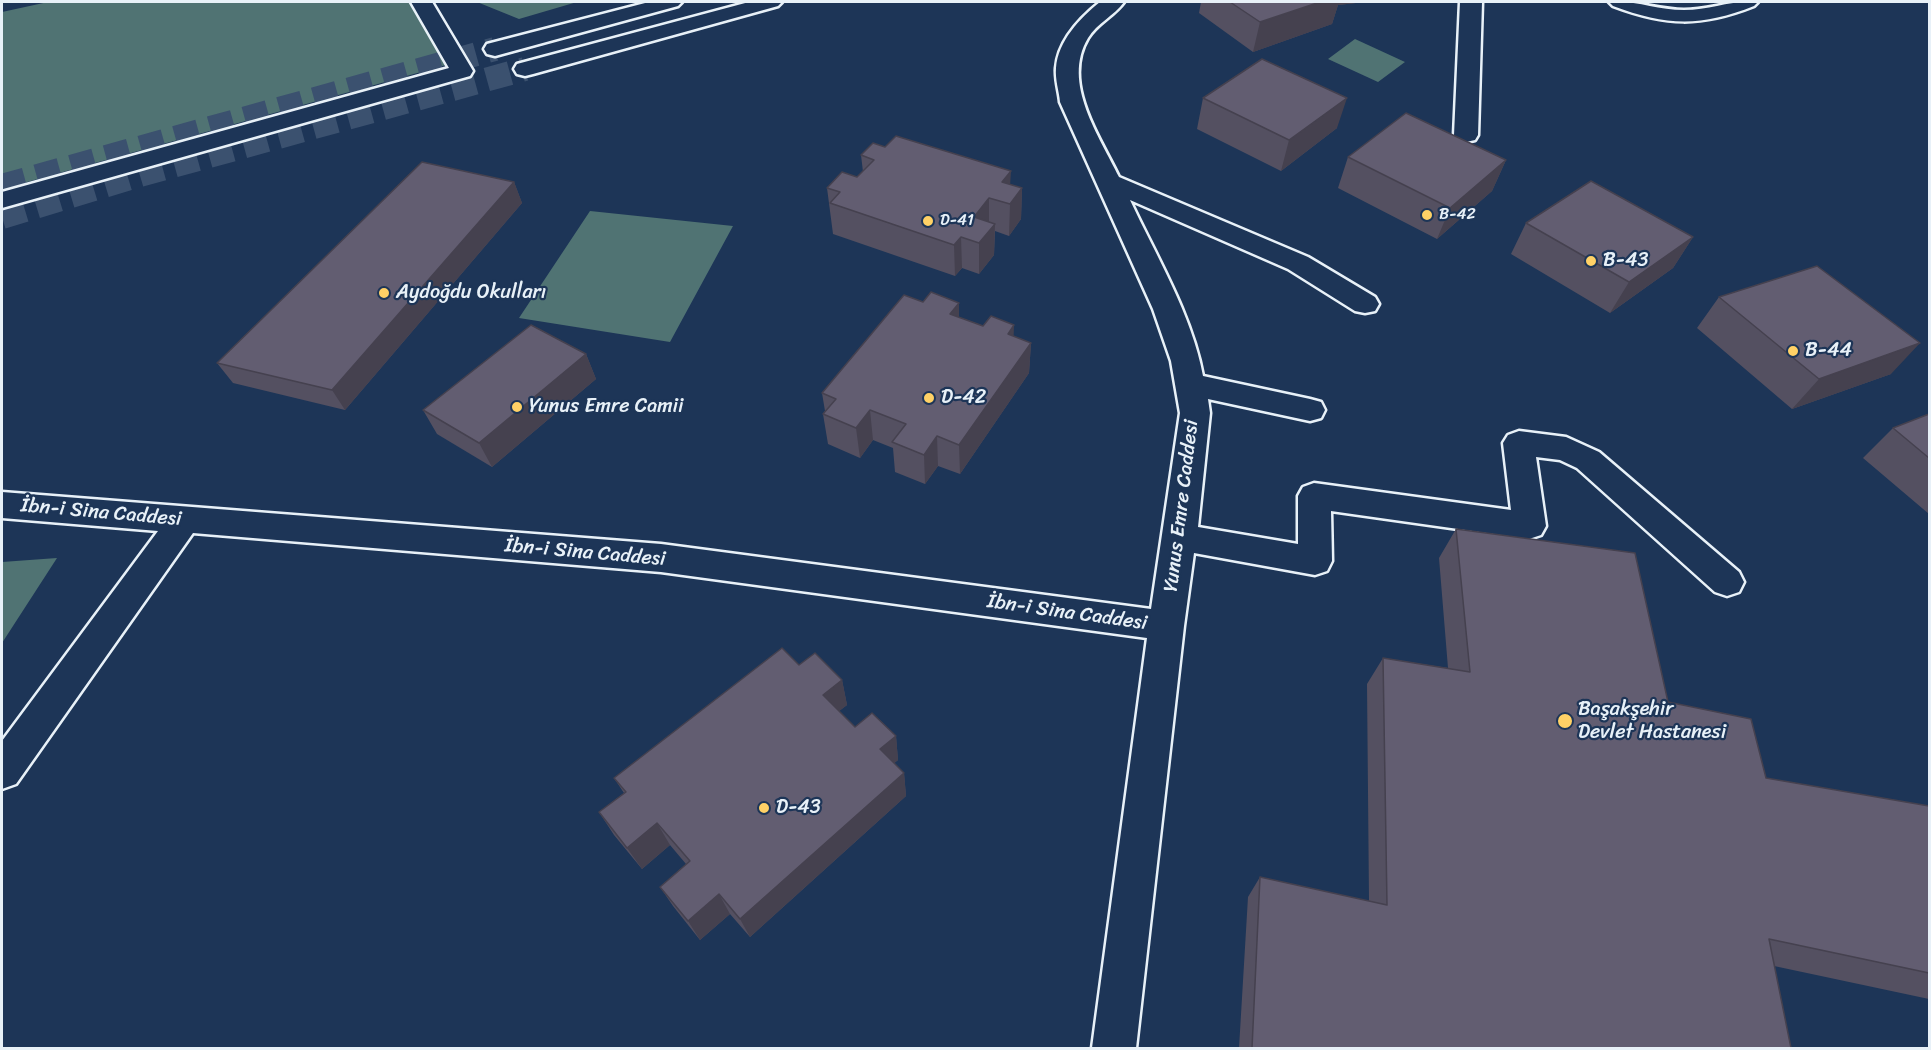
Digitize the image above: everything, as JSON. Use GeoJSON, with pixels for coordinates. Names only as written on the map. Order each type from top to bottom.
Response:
{"type":"FeatureCollection","features":[{"type":"Feature","properties":{"kind":"street"},"geometry":{"type":"LineString","coordinates":[[2,200],[462,71],[422,2]]}},
{"type":"Feature","properties":{"kind":"street"},"geometry":{"type":"LineString","coordinates":[[495,49],[671,2]]}},
{"type":"Feature","properties":{"kind":"street"},"geometry":{"type":"LineString","coordinates":[[525,69],[771,2]]}},
{"type":"Feature","properties":{"kind":"street","name":"Yunus Emre Caddesi"},"geometry":{"type":"LineString","coordinates":[[1113,2],[1096,14],[1077,39],[1067,68],[1072,102],[1167,309],[1186,361],[1195,413],[1180,537],[1166,626],[1114,1048]]}},
{"type":"Feature","properties":{"kind":"street"},"geometry":{"type":"LineString","coordinates":[[1466,135],[1471,2]]}},
{"type":"Feature","properties":{"kind":"street"},"geometry":{"type":"LineString","coordinates":[[1620,2],[1645,12],[1667,17],[1695,18],[1722,12],[1747,2]]}},
{"type":"Feature","properties":{"kind":"street"},"geometry":{"type":"LineString","coordinates":[[1109,182],[1298,262],[1365,304]]}},
{"type":"Feature","properties":{"kind":"street"},"geometry":{"type":"LineString","coordinates":[[1190,384],[1310,410]]}},
{"type":"Feature","properties":{"kind":"street"},"geometry":{"type":"LineString","coordinates":[[1180,537],[1315,561],[1314,496],[1529,526],[1519,443],[1566,449],[1588,460],[1727,582]]}},
{"type":"Feature","properties":{"kind":"street","name":"İbn-i Sina Caddesi"},"geometry":{"type":"LineString","coordinates":[[2,505],[661,558],[1166,626]]}},
{"type":"Feature","properties":{"kind":"street"},"geometry":{"type":"LineString","coordinates":[[2,771],[184,521]]}},
{"type":"Feature","properties":{"kind":"green space"},"geometry":{"type":"Polygon","coordinates":[[[48,2],[410,2],[446,65],[2,189],[2,12],[48,2]]]}},
{"type":"Feature","properties":{"kind":"green space"},"geometry":{"type":"Polygon","coordinates":[[[477,2],[577,2],[519,19],[477,2]]]}},
{"type":"Feature","properties":{"kind":"green space"},"geometry":{"type":"Polygon","coordinates":[[[1355,39],[1405,62],[1378,82],[1328,59],[1355,39]]]}},
{"type":"Feature","properties":{"kind":"green space"},"geometry":{"type":"Polygon","coordinates":[[[590,211],[733,226],[670,342],[519,318],[590,211]]]}},
{"type":"Feature","properties":{"kind":"green space"},"geometry":{"type":"Polygon","coordinates":[[[57,558],[2,643],[2,562],[57,558]]]}},
{"type":"Feature","properties":{"kind":"building"},"geometry":{"type":"Polygon","coordinates":[[[1230,2],[1320,2],[1260,22],[1230,2]]]}},
{"type":"Feature","properties":{"kind":"building"},"geometry":{"type":"Polygon","coordinates":[[[1262,59],[1347,98],[1289,140],[1203,98],[1262,59]]]}},
{"type":"Feature","properties":{"kind":"building"},"geometry":{"type":"Polygon","coordinates":[[[1406,113],[1506,160],[1450,208],[1348,157],[1406,113]]]}},
{"type":"Feature","properties":{"kind":"building"},"geometry":{"type":"Polygon","coordinates":[[[896,136],[1011,171],[1002,182],[1022,188],[1010,204],[989,198],[974,217],[995,224],[979,243],[961,237],[954,245],[830,203],[840,192],[827,188],[842,172],[857,177],[874,160],[861,155],[873,143],[885,147],[896,136]]]}},
{"type":"Feature","properties":{"kind":"building","name":"Aydoğdu Okulları"},"geometry":{"type":"Polygon","coordinates":[[[422,162],[514,182],[332,390],[217,363],[422,162]]]}},
{"type":"Feature","properties":{"kind":"building"},"geometry":{"type":"Polygon","coordinates":[[[1591,181],[1693,237],[1629,282],[1526,223],[1591,181]]]}},
{"type":"Feature","properties":{"kind":"building"},"geometry":{"type":"Polygon","coordinates":[[[1817,266],[1920,343],[1819,379],[1719,297],[1817,266]]]}},
{"type":"Feature","properties":{"kind":"building","name":"D-42"},"geometry":{"type":"Polygon","coordinates":[[[931,292],[959,303],[950,314],[983,326],[991,316],[1014,325],[1008,334],[1031,343],[959,445],[937,436],[924,455],[892,442],[906,424],[870,410],[856,428],[823,414],[836,399],[822,393],[904,295],[923,302],[931,292]]]}},
{"type":"Feature","properties":{"kind":"building"},"geometry":{"type":"Polygon","coordinates":[[[531,325],[586,354],[479,443],[423,410],[531,325]]]}},
{"type":"Feature","properties":{"kind":"building"},"geometry":{"type":"Polygon","coordinates":[[[1929,414],[1929,458],[1893,428],[1929,414]]]}},
{"type":"Feature","properties":{"kind":"building","name":"Başakşehir Devlet Hastanesi"},"geometry":{"type":"Polygon","coordinates":[[[1456,529],[1635,553],[1668,702],[1751,719],[1766,778],[1929,806],[1929,973],[1769,939],[1791,1048],[1252,1048],[1260,877],[1387,905],[1383,658],[1470,672],[1456,529]]]}},
{"type":"Feature","properties":{"kind":"building","name":"D-43"},"geometry":{"type":"Polygon","coordinates":[[[782,648],[799,665],[815,653],[842,680],[823,695],[855,727],[872,713],[896,736],[880,749],[904,773],[740,919],[719,894],[688,921],[660,887],[690,861],[657,823],[627,848],[599,812],[626,792],[614,778],[782,648]]]}},
{"type":"Feature","properties":{"kind":"tunnel"},"geometry":{"type":"LineString","coordinates":[[2,186],[495,49]]}},
{"type":"Feature","properties":{"kind":"tunnel"},"geometry":{"type":"LineString","coordinates":[[2,217],[140,175],[525,69]]}},
{"type":"Feature","properties":{"kind":"place","name":"B-42"},"geometry":{"type":"Point","coordinates":[1427,215]}},
{"type":"Feature","properties":{"kind":"place","name":"D-41"},"geometry":{"type":"Point","coordinates":[928,221]}},
{"type":"Feature","properties":{"kind":"place","name":"B-43"},"geometry":{"type":"Point","coordinates":[1591,261]}},
{"type":"Feature","properties":{"kind":"place","name":"Aydoğdu Okulları"},"geometry":{"type":"Point","coordinates":[384,293]}},
{"type":"Feature","properties":{"kind":"place","name":"B-44"},"geometry":{"type":"Point","coordinates":[1793,351]}},
{"type":"Feature","properties":{"kind":"place","name":"D-42"},"geometry":{"type":"Point","coordinates":[929,398]}},
{"type":"Feature","properties":{"kind":"place","name":"Yunus Emre Camii"},"geometry":{"type":"Point","coordinates":[517,407]}},
{"type":"Feature","properties":{"kind":"place","name":"Başakşehir Devlet Hastanesi"},"geometry":{"type":"Point","coordinates":[1565,721]}},
{"type":"Feature","properties":{"kind":"place","name":"D-43"},"geometry":{"type":"Point","coordinates":[764,808]}}]}
